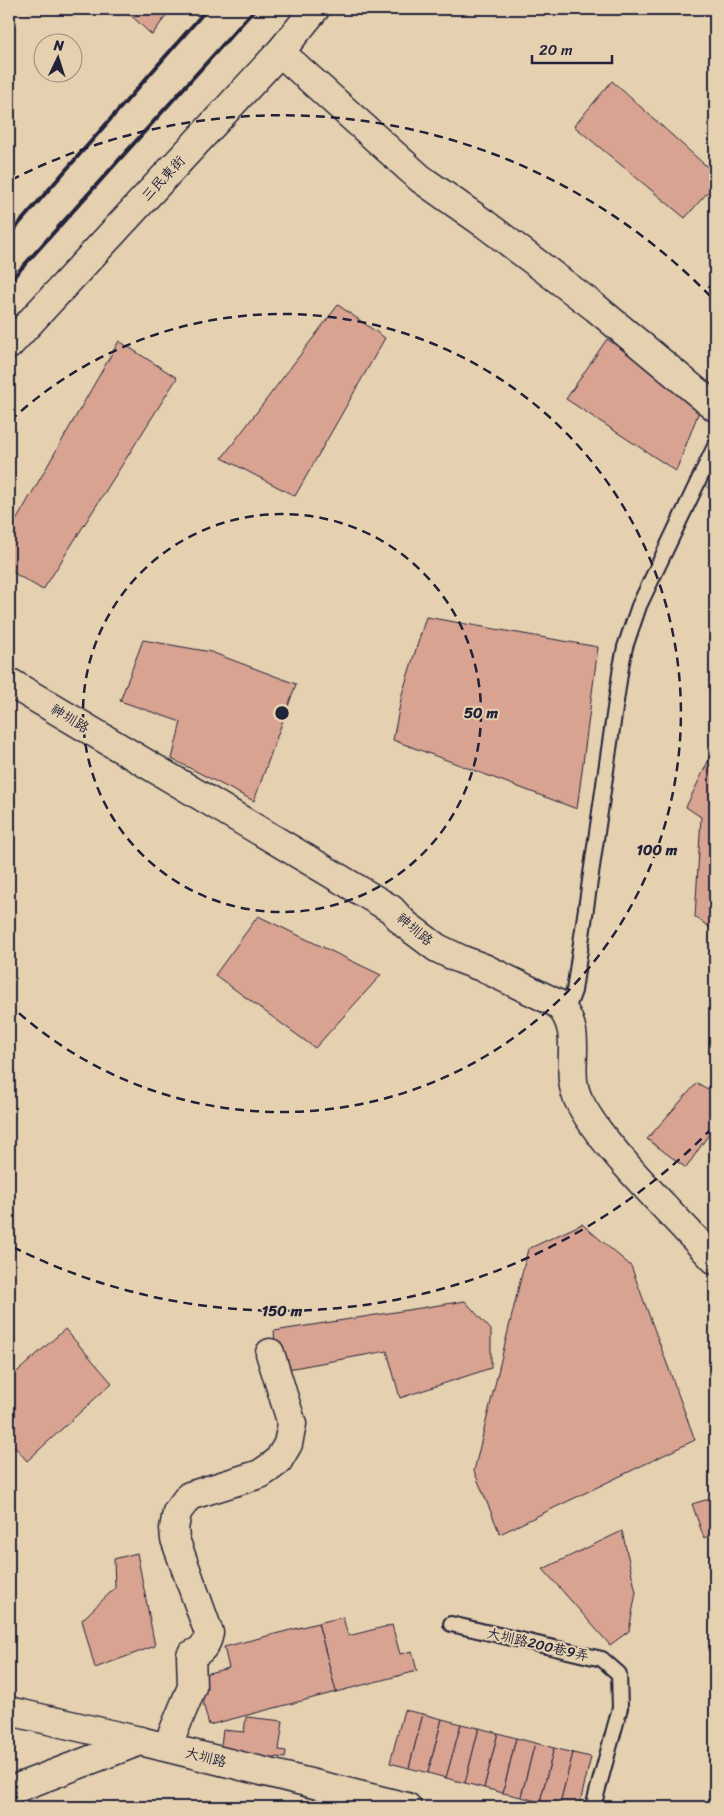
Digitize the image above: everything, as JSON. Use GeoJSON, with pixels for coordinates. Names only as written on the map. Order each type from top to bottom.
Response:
{"type":"FeatureCollection","features":[{"type":"Feature","properties":{"kind":"street","name":"三民東街"},"geometry":{"type":"LineString","coordinates":[[9,345],[280,52],[315,9]]}},
{"type":"Feature","properties":{"kind":"street"},"geometry":{"type":"LineString","coordinates":[[280,52],[421,179],[485,224],[588,302],[715,407]]}},
{"type":"Feature","properties":{"kind":"street","name":"神圳路"},"geometry":{"type":"LineString","coordinates":[[9,682],[391,909],[405,924],[437,948],[484,968],[558,1004],[566,1012]]}},
{"type":"Feature","properties":{"kind":"street"},"geometry":{"type":"LineString","coordinates":[[566,1012],[573,1031],[573,1084],[575,1093],[589,1119],[600,1135],[641,1182],[715,1260]]}},
{"type":"Feature","properties":{"kind":"street"},"geometry":{"type":"LineString","coordinates":[[167,1747],[192,1687],[191,1655],[199,1652],[205,1646],[209,1633],[175,1539],[177,1512],[189,1496],[260,1474],[284,1454],[292,1434],[292,1424],[270,1353]]}},
{"type":"Feature","properties":{"kind":"street","name":"大圳路"},"geometry":{"type":"LineString","coordinates":[[9,1711],[167,1747],[407,1807]]}},
{"type":"Feature","properties":{"kind":"street"},"geometry":{"type":"LineString","coordinates":[[9,1791],[140,1741]]}},
{"type":"Feature","properties":{"kind":"lane"},"geometry":{"type":"LineString","coordinates":[[566,1012],[574,991],[625,647],[646,591],[715,446]]}},
{"type":"Feature","properties":{"kind":"lane","name":"大圳路200巷9弄"},"geometry":{"type":"LineString","coordinates":[[451,1624],[602,1659],[619,1674],[620,1708],[593,1807]]}},
{"type":"Feature","properties":{"kind":"building"},"geometry":{"type":"Polygon","coordinates":[[[124,9],[171,9],[152,35],[124,9]]]}},
{"type":"Feature","properties":{"kind":"building"},"geometry":{"type":"Polygon","coordinates":[[[612,81],[715,174],[715,184],[685,218],[574,126],[612,81]]]}},
{"type":"Feature","properties":{"kind":"building"},"geometry":{"type":"Polygon","coordinates":[[[338,305],[385,338],[295,496],[222,458],[338,305]]]}},
{"type":"Feature","properties":{"kind":"building"},"geometry":{"type":"Polygon","coordinates":[[[607,339],[701,406],[676,471],[566,399],[607,339]]]}},
{"type":"Feature","properties":{"kind":"building"},"geometry":{"type":"Polygon","coordinates":[[[119,341],[177,378],[43,590],[9,570],[9,533],[119,341]]]}},
{"type":"Feature","properties":{"kind":"building"},"geometry":{"type":"Polygon","coordinates":[[[426,617],[598,647],[577,809],[393,740],[402,694],[426,617]]]}},
{"type":"Feature","properties":{"kind":"building"},"geometry":{"type":"Polygon","coordinates":[[[143,640],[211,652],[296,684],[254,801],[172,759],[181,722],[120,701],[143,640]]]}},
{"type":"Feature","properties":{"kind":"building"},"geometry":{"type":"Polygon","coordinates":[[[715,747],[715,931],[695,917],[701,817],[686,807],[715,747]]]}},
{"type":"Feature","properties":{"kind":"building"},"geometry":{"type":"Polygon","coordinates":[[[258,916],[381,975],[315,1048],[215,975],[258,916]]]}},
{"type":"Feature","properties":{"kind":"building"},"geometry":{"type":"Polygon","coordinates":[[[697,1083],[715,1093],[715,1125],[686,1168],[647,1139],[697,1083]]]}},
{"type":"Feature","properties":{"kind":"building"},"geometry":{"type":"Polygon","coordinates":[[[582,1224],[631,1266],[695,1440],[500,1534],[474,1471],[528,1249],[582,1224]]]}},
{"type":"Feature","properties":{"kind":"building"},"geometry":{"type":"Polygon","coordinates":[[[465,1301],[491,1330],[491,1368],[400,1398],[387,1351],[277,1371],[274,1331],[465,1301]]]}},
{"type":"Feature","properties":{"kind":"building"},"geometry":{"type":"Polygon","coordinates":[[[65,1329],[112,1383],[27,1461],[9,1440],[9,1379],[65,1329]]]}},
{"type":"Feature","properties":{"kind":"building"},"geometry":{"type":"Polygon","coordinates":[[[709,1499],[715,1510],[715,1532],[704,1538],[692,1504],[709,1499]]]}},
{"type":"Feature","properties":{"kind":"building"},"geometry":{"type":"Polygon","coordinates":[[[622,1531],[636,1592],[629,1631],[610,1645],[543,1569],[622,1531]]]}},
{"type":"Feature","properties":{"kind":"building"},"geometry":{"type":"Polygon","coordinates":[[[137,1553],[155,1646],[95,1668],[82,1620],[115,1588],[114,1559],[137,1553]]]}},
{"type":"Feature","properties":{"kind":"building"},"geometry":{"type":"Polygon","coordinates":[[[343,1617],[348,1636],[392,1625],[400,1654],[412,1651],[417,1671],[336,1692],[318,1623],[343,1617]]]}},
{"type":"Feature","properties":{"kind":"building"},"geometry":{"type":"Polygon","coordinates":[[[318,1623],[336,1692],[209,1725],[196,1676],[229,1668],[224,1647],[318,1623]]]}},
{"type":"Feature","properties":{"kind":"building"},"geometry":{"type":"Polygon","coordinates":[[[404,1710],[423,1714],[409,1768],[390,1763],[404,1710]]]}},
{"type":"Feature","properties":{"kind":"building"},"geometry":{"type":"Polygon","coordinates":[[[423,1714],[442,1719],[428,1773],[409,1768],[423,1714]]]}},
{"type":"Feature","properties":{"kind":"building"},"geometry":{"type":"Polygon","coordinates":[[[246,1717],[283,1721],[279,1750],[286,1751],[285,1758],[275,1757],[275,1760],[220,1753],[223,1730],[244,1732],[246,1717]]]}},
{"type":"Feature","properties":{"kind":"building"},"geometry":{"type":"Polygon","coordinates":[[[442,1719],[461,1724],[446,1778],[428,1773],[442,1719]]]}},
{"type":"Feature","properties":{"kind":"building"},"geometry":{"type":"Polygon","coordinates":[[[461,1724],[479,1728],[465,1783],[446,1778],[461,1724]]]}},
{"type":"Feature","properties":{"kind":"building"},"geometry":{"type":"Polygon","coordinates":[[[479,1728],[498,1733],[484,1788],[465,1783],[479,1728]]]}},
{"type":"Feature","properties":{"kind":"building"},"geometry":{"type":"Polygon","coordinates":[[[498,1733],[516,1738],[503,1793],[484,1788],[498,1733]]]}},
{"type":"Feature","properties":{"kind":"building"},"geometry":{"type":"Polygon","coordinates":[[[516,1738],[535,1743],[521,1797],[503,1793],[516,1738]]]}},
{"type":"Feature","properties":{"kind":"building"},"geometry":{"type":"Polygon","coordinates":[[[535,1743],[554,1748],[540,1802],[521,1797],[535,1743]]]}},
{"type":"Feature","properties":{"kind":"building"},"geometry":{"type":"Polygon","coordinates":[[[554,1748],[573,1753],[559,1807],[540,1802],[554,1748]]]}},
{"type":"Feature","properties":{"kind":"building"},"geometry":{"type":"Polygon","coordinates":[[[573,1753],[591,1757],[579,1807],[559,1807],[573,1753]]]}},
{"type":"Feature","properties":{"kind":"railway"},"geometry":{"type":"LineString","coordinates":[[9,235],[207,9]]}},
{"type":"Feature","properties":{"kind":"railway"},"geometry":{"type":"LineString","coordinates":[[9,282],[255,9]]}}]}
